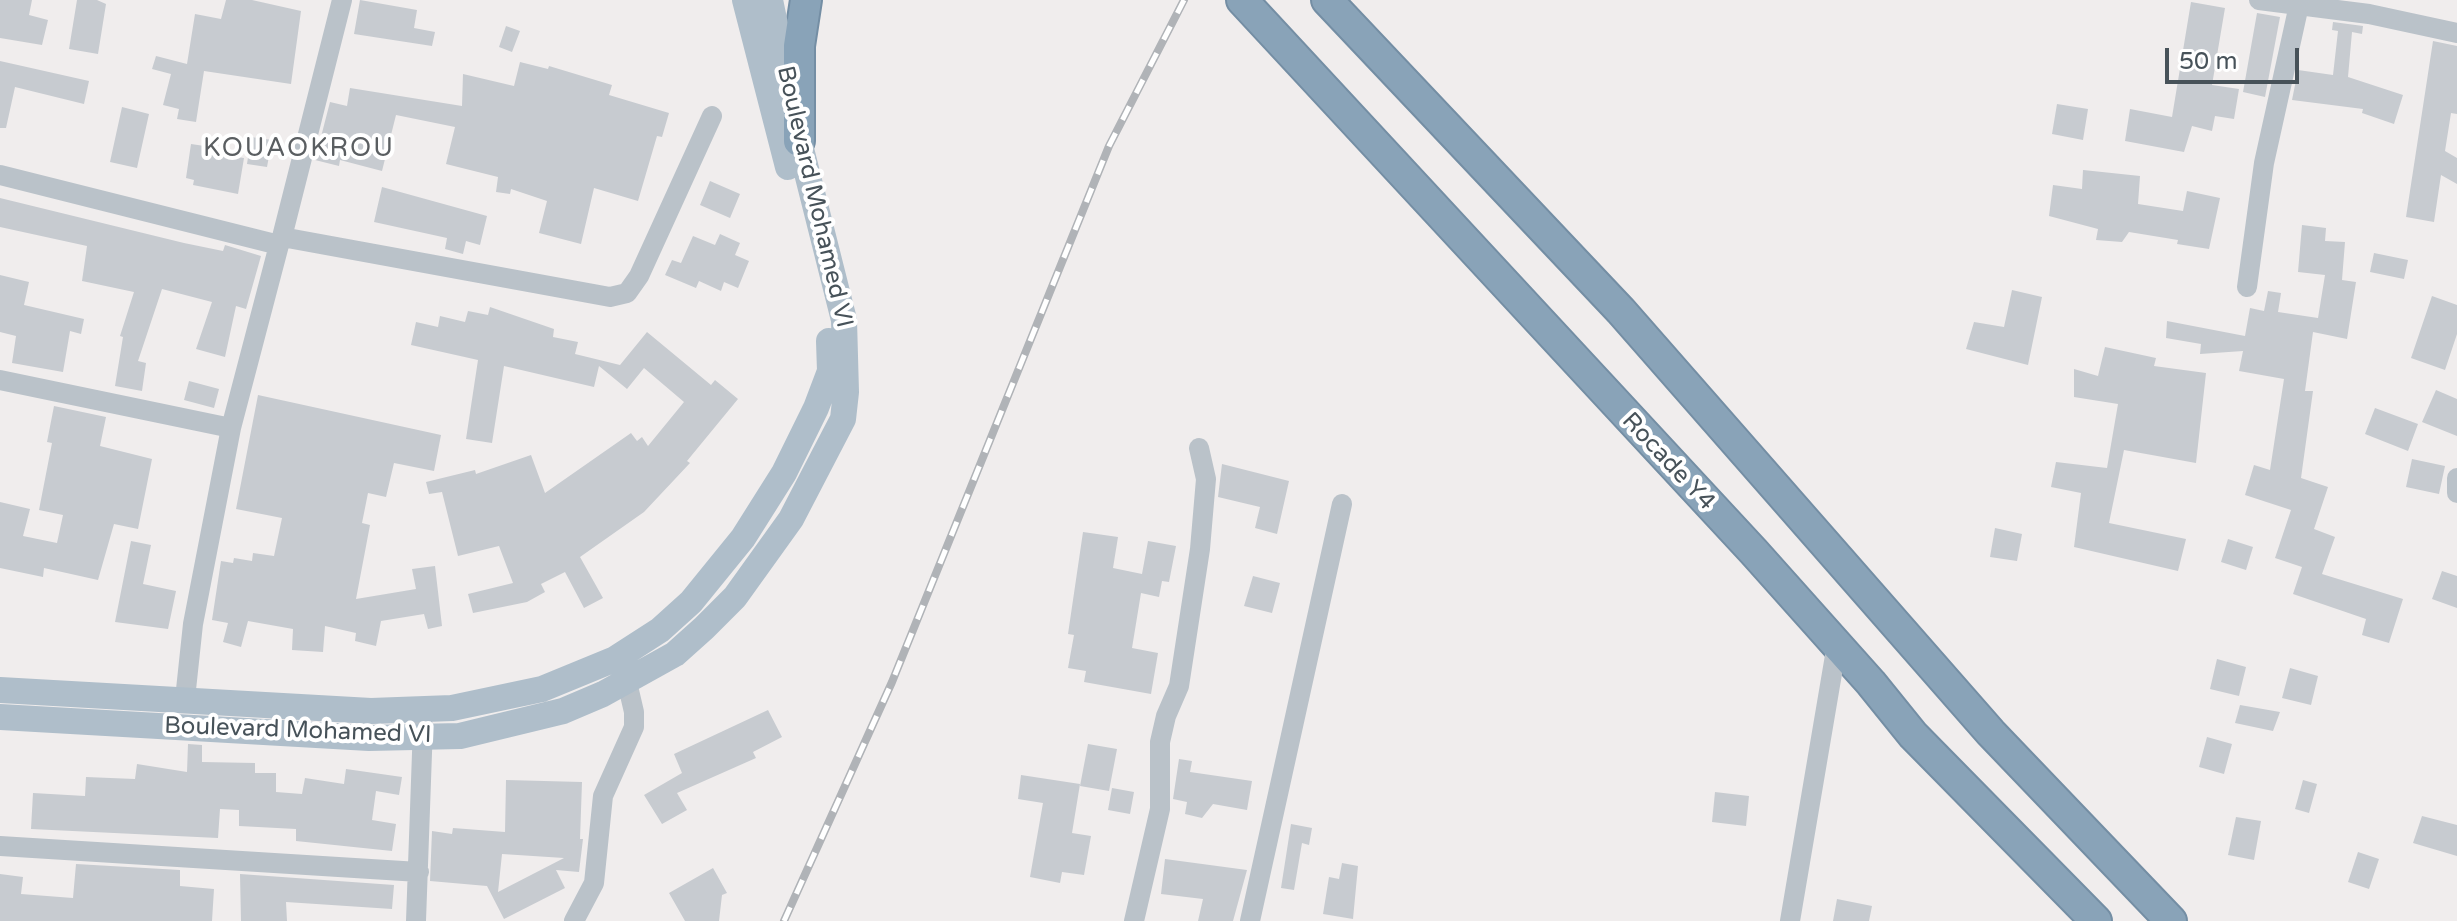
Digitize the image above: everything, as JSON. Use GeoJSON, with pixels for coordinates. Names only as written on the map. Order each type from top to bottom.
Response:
{"type":"FeatureCollection","features":[{"type":"Feature","properties":{"kind":"highway"},"geometry":{"type":"LineString","coordinates":[[799,141],[799,46],[806,0]]}},
{"type":"Feature","properties":{"kind":"highway"},"geometry":{"type":"LineString","coordinates":[[1327,0],[1621,311],[1991,733],[2171,921]]}},
{"type":"Feature","properties":{"kind":"highway","name":"Rocade Y4"},"geometry":{"type":"LineString","coordinates":[[1247,5],[1837,644],[1913,735],[2096,921]]}},
{"type":"Feature","properties":{"kind":"main road","name":"Boulevard Mohamed VI"},"geometry":{"type":"LineString","coordinates":[[0,690],[371,711],[452,708],[542,689],[615,659],[660,630],[691,602],[743,538],[784,473],[816,408],[830,371],[822,291],[745,0]]}},
{"type":"Feature","properties":{"kind":"main road","name":"Boulevard Mohamed VI"},"geometry":{"type":"LineString","coordinates":[[0,717],[424,738],[460,736],[563,711],[627,682],[675,654],[735,597],[791,519],[843,419],[847,356],[844,320],[799,141],[770,0]]}},
{"type":"Feature","properties":{"kind":"street"},"geometry":{"type":"LineString","coordinates":[[185,699],[193,624],[231,428],[342,0]]}},
{"type":"Feature","properties":{"kind":"street"},"geometry":{"type":"LineString","coordinates":[[2259,0],[2369,14],[2457,33]]}},
{"type":"Feature","properties":{"kind":"street"},"geometry":{"type":"LineString","coordinates":[[2247,287],[2264,163],[2299,5]]}},
{"type":"Feature","properties":{"kind":"street"},"geometry":{"type":"LineString","coordinates":[[0,175],[280,241],[594,296],[627,293],[639,276],[712,116]]}},
{"type":"Feature","properties":{"kind":"street"},"geometry":{"type":"LineString","coordinates":[[0,380],[231,428]]}},
{"type":"Feature","properties":{"kind":"street"},"geometry":{"type":"LineString","coordinates":[[1134,921],[1160,809],[1160,742],[1166,716],[1179,686],[1200,549],[1206,479],[1199,448]]}},
{"type":"Feature","properties":{"kind":"street"},"geometry":{"type":"LineString","coordinates":[[2457,478],[2457,493]]}},
{"type":"Feature","properties":{"kind":"street"},"geometry":{"type":"LineString","coordinates":[[1250,921],[1342,504]]}},
{"type":"Feature","properties":{"kind":"street"},"geometry":{"type":"LineString","coordinates":[[1790,921],[1837,644]]}},
{"type":"Feature","properties":{"kind":"street"},"geometry":{"type":"LineString","coordinates":[[574,921],[594,883],[603,796],[634,727],[627,682]]}},
{"type":"Feature","properties":{"kind":"street"},"geometry":{"type":"LineString","coordinates":[[416,921],[424,738],[421,709]]}},
{"type":"Feature","properties":{"kind":"street"},"geometry":{"type":"LineString","coordinates":[[0,846],[419,872]]}},
{"type":"Feature","properties":{"kind":"building"},"geometry":{"type":"Polygon","coordinates":[[[0,0],[32,0],[29,15],[48,20],[42,45],[0,38],[0,0]]]}},
{"type":"Feature","properties":{"kind":"building"},"geometry":{"type":"Polygon","coordinates":[[[77,0],[97,0],[106,4],[98,54],[69,49],[77,0]]]}},
{"type":"Feature","properties":{"kind":"building"},"geometry":{"type":"Polygon","coordinates":[[[226,0],[252,0],[301,11],[291,84],[204,71],[196,122],[177,119],[179,109],[163,105],[171,74],[152,69],[156,56],[187,64],[195,14],[221,19],[226,0]]]}},
{"type":"Feature","properties":{"kind":"building"},"geometry":{"type":"Polygon","coordinates":[[[360,0],[417,10],[414,28],[435,32],[432,46],[354,34],[360,0]]]}},
{"type":"Feature","properties":{"kind":"building"},"geometry":{"type":"Polygon","coordinates":[[[2191,2],[2225,8],[2212,85],[2239,89],[2234,119],[2215,116],[2212,131],[2192,126],[2184,152],[2125,141],[2130,109],[2172,117],[2191,2]]]}},
{"type":"Feature","properties":{"kind":"building"},"geometry":{"type":"Polygon","coordinates":[[[2257,13],[2280,17],[2265,97],[2243,92],[2257,13]]]}},
{"type":"Feature","properties":{"kind":"building"},"geometry":{"type":"Polygon","coordinates":[[[2333,22],[2363,26],[2362,34],[2352,32],[2348,77],[2403,95],[2394,124],[2362,113],[2363,109],[2292,100],[2298,70],[2333,75],[2338,31],[2332,30],[2333,22]]]}},
{"type":"Feature","properties":{"kind":"building"},"geometry":{"type":"Polygon","coordinates":[[[506,26],[520,31],[512,52],[499,47],[506,26]]]}},
{"type":"Feature","properties":{"kind":"building"},"geometry":{"type":"Polygon","coordinates":[[[2433,41],[2457,46],[2457,114],[2451,113],[2445,151],[2457,158],[2457,184],[2441,175],[2434,222],[2406,217],[2433,41]]]}},
{"type":"Feature","properties":{"kind":"building"},"geometry":{"type":"Polygon","coordinates":[[[0,61],[89,81],[84,104],[15,87],[6,128],[0,128],[0,61]]]}},
{"type":"Feature","properties":{"kind":"building"},"geometry":{"type":"Polygon","coordinates":[[[520,62],[548,69],[549,66],[612,85],[609,95],[669,113],[662,137],[657,136],[638,201],[594,188],[581,244],[539,233],[547,201],[511,189],[510,194],[496,192],[498,177],[446,164],[455,127],[396,115],[382,171],[340,160],[339,166],[315,160],[330,102],[347,106],[350,88],[462,106],[463,74],[514,86],[520,62]]]}},
{"type":"Feature","properties":{"kind":"building"},"geometry":{"type":"Polygon","coordinates":[[[2057,104],[2088,109],[2083,140],[2052,134],[2057,104]]]}},
{"type":"Feature","properties":{"kind":"building"},"geometry":{"type":"Polygon","coordinates":[[[122,107],[149,114],[137,168],[110,162],[122,107]]]}},
{"type":"Feature","properties":{"kind":"building"},"geometry":{"type":"Polygon","coordinates":[[[251,137],[272,140],[267,167],[247,164],[251,137]]]}},
{"type":"Feature","properties":{"kind":"building"},"geometry":{"type":"Polygon","coordinates":[[[191,144],[218,148],[217,154],[244,158],[238,194],[193,185],[194,180],[186,178],[191,144]]]}},
{"type":"Feature","properties":{"kind":"building"},"geometry":{"type":"Polygon","coordinates":[[[2083,170],[2140,176],[2138,204],[2183,211],[2187,191],[2220,198],[2209,249],[2129,232],[2122,242],[2096,240],[2098,229],[2049,216],[2053,185],[2082,189],[2083,170]]]}},
{"type":"Feature","properties":{"kind":"building"},"geometry":{"type":"Polygon","coordinates":[[[710,181],[740,194],[730,218],[700,205],[710,181]]]}},
{"type":"Feature","properties":{"kind":"building"},"geometry":{"type":"Polygon","coordinates":[[[382,187],[487,216],[480,245],[466,241],[463,254],[445,249],[447,238],[374,222],[382,187]]]}},
{"type":"Feature","properties":{"kind":"building"},"geometry":{"type":"Polygon","coordinates":[[[0,198],[184,243],[223,251],[225,245],[261,256],[246,309],[236,306],[225,357],[196,349],[212,302],[162,289],[138,361],[146,363],[142,391],[115,386],[123,337],[120,336],[134,292],[82,281],[87,246],[0,227],[0,198]]]}},
{"type":"Feature","properties":{"kind":"building"},"geometry":{"type":"Polygon","coordinates":[[[2302,225],[2326,228],[2325,241],[2345,242],[2342,280],[2356,282],[2347,339],[2313,332],[2305,391],[2313,391],[2301,478],[2328,487],[2314,529],[2335,537],[2322,574],[2403,599],[2389,643],[2362,635],[2366,619],[2293,594],[2302,567],[2275,558],[2291,510],[2245,495],[2254,465],[2270,470],[2284,379],[2239,371],[2243,351],[2200,354],[2201,344],[2166,338],[2167,321],[2245,336],[2250,308],[2264,311],[2268,291],[2281,293],[2278,312],[2318,318],[2325,275],[2298,272],[2302,225]]]}},
{"type":"Feature","properties":{"kind":"building"},"geometry":{"type":"Polygon","coordinates":[[[720,234],[740,243],[735,255],[749,261],[738,288],[724,282],[721,291],[699,281],[696,288],[665,275],[672,260],[681,263],[693,236],[715,245],[720,234]]]}},
{"type":"Feature","properties":{"kind":"building"},"geometry":{"type":"Polygon","coordinates":[[[2374,253],[2408,260],[2404,279],[2370,272],[2374,253]]]}},
{"type":"Feature","properties":{"kind":"building"},"geometry":{"type":"Polygon","coordinates":[[[0,275],[29,282],[24,305],[84,319],[81,334],[70,331],[63,372],[12,363],[16,336],[0,332],[0,275]]]}},
{"type":"Feature","properties":{"kind":"building"},"geometry":{"type":"Polygon","coordinates":[[[2012,290],[2042,297],[2028,365],[1966,349],[1974,322],[2004,327],[2012,290]]]}},
{"type":"Feature","properties":{"kind":"building"},"geometry":{"type":"Polygon","coordinates":[[[2432,296],[2457,305],[2457,334],[2445,370],[2411,358],[2432,296]]]}},
{"type":"Feature","properties":{"kind":"building"},"geometry":{"type":"Polygon","coordinates":[[[490,307],[554,329],[553,337],[578,342],[575,354],[620,365],[647,332],[711,385],[715,380],[738,399],[687,461],[690,463],[644,512],[580,557],[603,598],[584,608],[565,572],[541,584],[545,592],[527,602],[473,613],[468,594],[513,583],[499,546],[458,556],[442,492],[429,494],[426,482],[475,470],[476,474],[531,455],[545,493],[631,433],[637,441],[642,437],[648,446],[684,402],[644,368],[627,389],[599,366],[594,387],[504,366],[492,443],[466,439],[478,360],[411,345],[416,322],[438,327],[440,316],[465,322],[468,311],[488,315],[490,307]]]}},
{"type":"Feature","properties":{"kind":"building"},"geometry":{"type":"Polygon","coordinates":[[[2105,347],[2156,358],[2154,366],[2206,373],[2196,463],[2124,450],[2109,523],[2186,539],[2178,571],[2074,547],[2081,493],[2051,487],[2056,462],[2107,468],[2118,404],[2074,397],[2074,369],[2098,376],[2105,347]]]}},
{"type":"Feature","properties":{"kind":"building"},"geometry":{"type":"Polygon","coordinates":[[[189,381],[219,389],[214,408],[184,400],[189,381]]]}},
{"type":"Feature","properties":{"kind":"building"},"geometry":{"type":"Polygon","coordinates":[[[2436,390],[2457,399],[2457,436],[2422,422],[2436,390]]]}},
{"type":"Feature","properties":{"kind":"building"},"geometry":{"type":"Polygon","coordinates":[[[258,395],[441,435],[434,471],[394,463],[386,497],[368,493],[362,523],[370,525],[356,599],[416,589],[412,569],[435,566],[442,626],[428,629],[424,614],[381,621],[376,646],[355,641],[356,633],[325,626],[323,652],[292,650],[293,629],[248,621],[241,647],[223,642],[228,623],[212,620],[221,561],[233,563],[234,558],[252,561],[253,553],[274,556],[282,518],[236,509],[258,395]]]}},
{"type":"Feature","properties":{"kind":"building"},"geometry":{"type":"Polygon","coordinates":[[[54,406],[106,417],[100,446],[152,459],[138,529],[114,524],[98,580],[44,568],[43,577],[0,568],[0,502],[30,509],[23,536],[57,543],[63,515],[39,510],[52,443],[47,442],[54,406]]]}},
{"type":"Feature","properties":{"kind":"building"},"geometry":{"type":"Polygon","coordinates":[[[2375,408],[2418,424],[2408,451],[2365,434],[2375,408]]]}},
{"type":"Feature","properties":{"kind":"building"},"geometry":{"type":"Polygon","coordinates":[[[2412,459],[2445,466],[2439,494],[2406,487],[2412,459]]]}},
{"type":"Feature","properties":{"kind":"building"},"geometry":{"type":"Polygon","coordinates":[[[1222,464],[1289,481],[1277,534],[1255,528],[1260,507],[1218,497],[1222,464]]]}},
{"type":"Feature","properties":{"kind":"building"},"geometry":{"type":"Polygon","coordinates":[[[1995,528],[2022,534],[2017,561],[1990,557],[1995,528]]]}},
{"type":"Feature","properties":{"kind":"building"},"geometry":{"type":"Polygon","coordinates":[[[1083,532],[1118,537],[1113,568],[1142,574],[1148,541],[1176,546],[1169,582],[1162,581],[1159,597],[1141,593],[1132,648],[1158,653],[1151,694],[1084,682],[1086,671],[1068,668],[1074,635],[1068,634],[1083,532]]]}},
{"type":"Feature","properties":{"kind":"building"},"geometry":{"type":"Polygon","coordinates":[[[2228,539],[2253,547],[2246,570],[2221,562],[2228,539]]]}},
{"type":"Feature","properties":{"kind":"building"},"geometry":{"type":"Polygon","coordinates":[[[131,541],[151,545],[143,584],[176,591],[168,629],[115,622],[131,541]]]}},
{"type":"Feature","properties":{"kind":"building"},"geometry":{"type":"Polygon","coordinates":[[[2442,571],[2457,576],[2457,608],[2432,599],[2442,571]]]}},
{"type":"Feature","properties":{"kind":"building"},"geometry":{"type":"Polygon","coordinates":[[[1253,576],[1280,583],[1272,613],[1244,606],[1253,576]]]}},
{"type":"Feature","properties":{"kind":"building"},"geometry":{"type":"Polygon","coordinates":[[[2217,659],[2246,667],[2239,696],[2210,689],[2217,659]]]}},
{"type":"Feature","properties":{"kind":"building"},"geometry":{"type":"Polygon","coordinates":[[[2290,668],[2318,676],[2311,705],[2282,698],[2290,668]]]}},
{"type":"Feature","properties":{"kind":"building"},"geometry":{"type":"Polygon","coordinates":[[[2240,705],[2280,712],[2273,731],[2235,723],[2240,705]]]}},
{"type":"Feature","properties":{"kind":"building"},"geometry":{"type":"Polygon","coordinates":[[[768,710],[782,737],[753,752],[756,758],[677,793],[687,810],[662,824],[644,795],[682,773],[674,754],[768,710]]]}},
{"type":"Feature","properties":{"kind":"building"},"geometry":{"type":"Polygon","coordinates":[[[2207,737],[2232,744],[2224,774],[2199,767],[2207,737]]]}},
{"type":"Feature","properties":{"kind":"building"},"geometry":{"type":"Polygon","coordinates":[[[188,744],[202,745],[202,762],[255,763],[255,773],[276,773],[276,792],[302,794],[305,778],[344,784],[346,769],[402,777],[399,795],[376,791],[372,820],[396,824],[392,851],[296,841],[296,829],[239,826],[239,810],[220,809],[218,838],[31,829],[33,793],[85,796],[86,777],[135,779],[137,764],[187,772],[188,744]]]}},
{"type":"Feature","properties":{"kind":"building"},"geometry":{"type":"Polygon","coordinates":[[[1088,744],[1117,749],[1109,791],[1080,786],[1088,744]]]}},
{"type":"Feature","properties":{"kind":"building"},"geometry":{"type":"Polygon","coordinates":[[[1179,759],[1192,761],[1190,772],[1252,781],[1247,810],[1213,804],[1202,818],[1185,814],[1187,802],[1173,799],[1179,759]]]}},
{"type":"Feature","properties":{"kind":"building"},"geometry":{"type":"Polygon","coordinates":[[[1021,775],[1080,784],[1072,833],[1091,836],[1084,875],[1062,872],[1060,883],[1030,877],[1043,803],[1018,799],[1021,775]]]}},
{"type":"Feature","properties":{"kind":"building"},"geometry":{"type":"Polygon","coordinates":[[[506,780],[582,782],[580,839],[583,839],[579,872],[556,870],[565,888],[504,919],[487,886],[430,881],[432,831],[452,834],[453,828],[505,832],[506,780]],[[502,854],[498,892],[564,858],[502,854]]]}},
{"type":"Feature","properties":{"kind":"building"},"geometry":{"type":"Polygon","coordinates":[[[2303,780],[2317,784],[2309,813],[2295,809],[2303,780]]]}},
{"type":"Feature","properties":{"kind":"building"},"geometry":{"type":"Polygon","coordinates":[[[1112,788],[1134,792],[1130,814],[1108,810],[1112,788]]]}},
{"type":"Feature","properties":{"kind":"building"},"geometry":{"type":"Polygon","coordinates":[[[1715,792],[1749,796],[1746,826],[1712,822],[1715,792]]]}},
{"type":"Feature","properties":{"kind":"building"},"geometry":{"type":"Polygon","coordinates":[[[2422,816],[2457,825],[2457,856],[2413,843],[2422,816]]]}},
{"type":"Feature","properties":{"kind":"building"},"geometry":{"type":"Polygon","coordinates":[[[2236,817],[2261,821],[2254,860],[2228,855],[2236,817]]]}},
{"type":"Feature","properties":{"kind":"building"},"geometry":{"type":"Polygon","coordinates":[[[1291,824],[1312,828],[1309,845],[1302,843],[1294,890],[1281,888],[1291,824]]]}},
{"type":"Feature","properties":{"kind":"building"},"geometry":{"type":"Polygon","coordinates":[[[2358,852],[2379,859],[2369,889],[2348,882],[2358,852]]]}},
{"type":"Feature","properties":{"kind":"building"},"geometry":{"type":"Polygon","coordinates":[[[1165,859],[1247,870],[1233,921],[1198,921],[1203,899],[1161,894],[1165,859]]]}},
{"type":"Feature","properties":{"kind":"building"},"geometry":{"type":"Polygon","coordinates":[[[1342,863],[1358,866],[1353,919],[1323,914],[1329,877],[1339,879],[1342,863]]]}},
{"type":"Feature","properties":{"kind":"building"},"geometry":{"type":"Polygon","coordinates":[[[76,864],[180,870],[180,886],[214,889],[212,921],[0,921],[0,874],[23,877],[21,894],[73,898],[76,864]]]}},
{"type":"Feature","properties":{"kind":"building"},"geometry":{"type":"Polygon","coordinates":[[[713,868],[727,893],[722,895],[719,921],[685,921],[669,893],[713,868]]]}},
{"type":"Feature","properties":{"kind":"building"},"geometry":{"type":"Polygon","coordinates":[[[240,874],[394,885],[392,909],[286,902],[287,921],[241,921],[240,874]]]}},
{"type":"Feature","properties":{"kind":"building"},"geometry":{"type":"Polygon","coordinates":[[[1837,899],[1872,906],[1869,921],[1833,921],[1837,899]]]}},
{"type":"Feature","properties":{"kind":"railway"},"geometry":{"type":"LineString","coordinates":[[784,921],[892,682],[1109,146],[1184,0]]}},
{"type":"Feature","properties":{"kind":"district","name":"KOUAOKROU"},"geometry":{"type":"Point","coordinates":[299,149]}}]}
